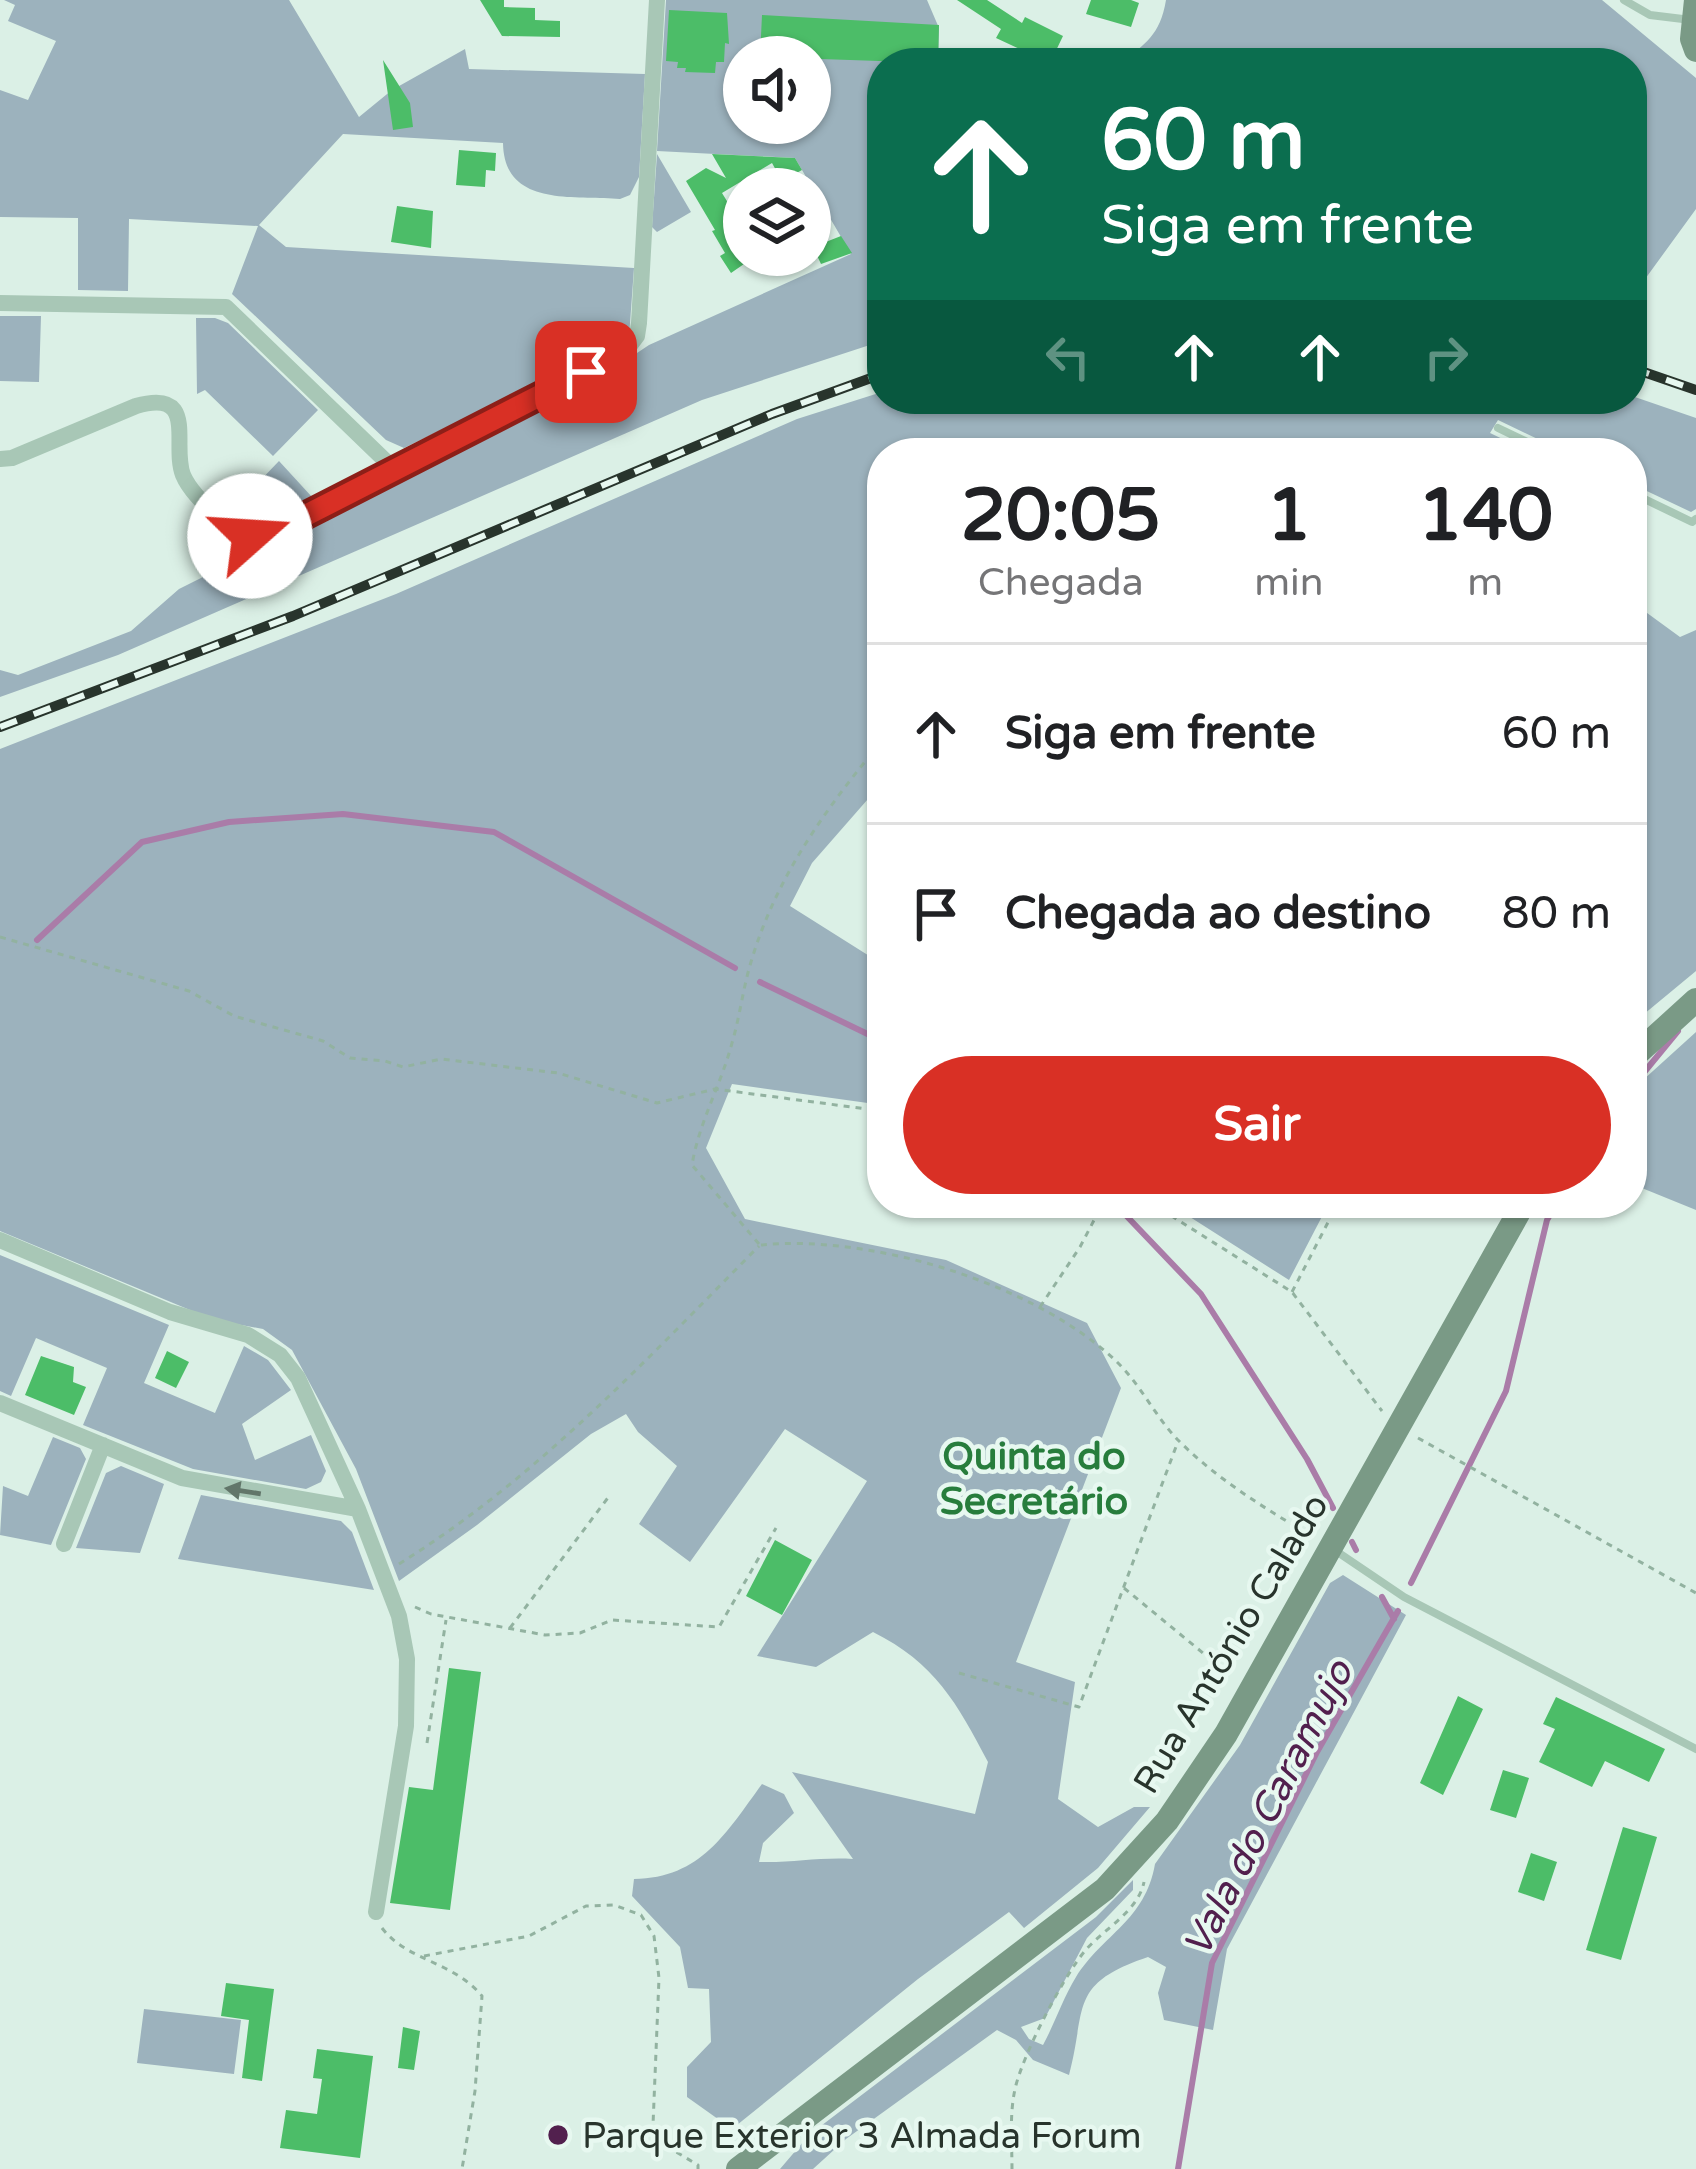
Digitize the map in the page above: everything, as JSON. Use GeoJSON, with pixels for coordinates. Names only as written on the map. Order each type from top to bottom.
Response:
{"type":"FeatureCollection","features":[{"type":"Feature","properties":{"kind":"street"},"geometry":{"type":"LineString","coordinates":[[0,459],[136,406],[152,401],[164,404],[179,422],[185,479],[227,522],[250,536],[265,535],[632,346],[639,323],[657,0]]}},
{"type":"Feature","properties":{"kind":"street"},"geometry":{"type":"LineString","coordinates":[[1694,10],[1696,50]]}},
{"type":"Feature","properties":{"kind":"street"},"geometry":{"type":"LineString","coordinates":[[0,303],[226,307],[395,470]]}},
{"type":"Feature","properties":{"kind":"street"},"geometry":{"type":"LineString","coordinates":[[1647,1044],[1696,1000]]}},
{"type":"Feature","properties":{"kind":"street","name":"Rua António Calado"},"geometry":{"type":"LineString","coordinates":[[738,2169],[1105,1889],[1167,1821],[1226,1734],[1516,1218]]}},
{"type":"Feature","properties":{"kind":"street"},"geometry":{"type":"LineString","coordinates":[[0,1240],[170,1312],[248,1335],[280,1355],[304,1388],[358,1509],[404,1634],[409,1690],[376,1912]]}},
{"type":"Feature","properties":{"kind":"street"},"geometry":{"type":"LineString","coordinates":[[0,1402],[198,1482],[358,1509]]}},
{"type":"Feature","properties":{"kind":"street"},"geometry":{"type":"LineString","coordinates":[[64,1544],[103,1445]]}},
{"type":"Feature","properties":{"kind":"street","name":"Rua António Calado"},"geometry":{"type":"LineString","coordinates":[[770,2169],[791,2130]]}},
{"type":"Feature","properties":{"kind":"lane"},"geometry":{"type":"LineString","coordinates":[[1624,0],[1650,15],[1694,10]]}},
{"type":"Feature","properties":{"kind":"lane"},"geometry":{"type":"LineString","coordinates":[[1498,428],[1519,438]]}},
{"type":"Feature","properties":{"kind":"lane"},"geometry":{"type":"LineString","coordinates":[[1647,500],[1691,522],[1696,519]]}},
{"type":"Feature","properties":{"kind":"lane"},"geometry":{"type":"LineString","coordinates":[[1330,1547],[1404,1597],[1696,1749]]}},
{"type":"Feature","properties":{"kind":"path"},"geometry":{"type":"LineString","coordinates":[[760,1245],[692,1166],[696,1140],[732,1046],[751,960],[778,892],[823,813],[867,759]]}},
{"type":"Feature","properties":{"kind":"path"},"geometry":{"type":"LineString","coordinates":[[0,937],[189,992],[234,1016],[323,1041],[350,1058],[385,1060],[403,1067],[441,1059],[557,1072],[658,1103],[716,1089],[867,1109]]}},
{"type":"Feature","properties":{"kind":"path"},"geometry":{"type":"LineString","coordinates":[[1040,1307],[1095,1218]]}},
{"type":"Feature","properties":{"kind":"path"},"geometry":{"type":"LineString","coordinates":[[1292,1292],[1331,1218]]}},
{"type":"Feature","properties":{"kind":"path"},"geometry":{"type":"LineString","coordinates":[[776,1528],[719,1627],[612,1620],[580,1633],[545,1635],[447,1617],[387,1585],[604,1405],[760,1245],[796,1241],[916,1260],[1040,1307],[1080,1330],[1120,1364],[1178,1440],[1247,1498],[1330,1547]]}},
{"type":"Feature","properties":{"kind":"path"},"geometry":{"type":"LineString","coordinates":[[959,1673],[1079,1707],[1178,1440]]}},
{"type":"Feature","properties":{"kind":"path"},"geometry":{"type":"LineString","coordinates":[[510,1629],[610,1496]]}},
{"type":"Feature","properties":{"kind":"path"},"geometry":{"type":"LineString","coordinates":[[1123,1588],[1220,1667]]}},
{"type":"Feature","properties":{"kind":"path"},"geometry":{"type":"LineString","coordinates":[[427,1743],[447,1617]]}},
{"type":"Feature","properties":{"kind":"path"},"geometry":{"type":"LineString","coordinates":[[1012,2169],[1015,2087],[1026,2056],[1086,1950],[1139,1899],[1144,1874],[1134,1857]]}},
{"type":"Feature","properties":{"kind":"path"},"geometry":{"type":"LineString","coordinates":[[424,1956],[529,1936],[586,1906],[614,1905],[641,1916],[653,1936],[659,1978],[653,2125],[661,2143],[698,2169]]}},
{"type":"Feature","properties":{"kind":"path"},"geometry":{"type":"LineString","coordinates":[[376,1912],[392,1940],[471,1983],[482,1996],[475,2091],[462,2169]]}},
{"type":"Feature","properties":{"kind":"shaded area"},"geometry":{"type":"Polygon","coordinates":[[[4,0],[289,0],[359,117],[392,90],[465,49],[469,69],[645,74],[639,177],[630,195],[620,199],[544,194],[528,188],[506,164],[503,143],[343,134],[259,225],[286,247],[634,268],[629,337],[404,448],[386,440],[232,294],[258,226],[129,219],[128,291],[78,290],[78,218],[0,217],[0,90],[28,100],[56,41],[8,21],[15,5],[4,0]]]}},
{"type":"Feature","properties":{"kind":"shaded area"},"geometry":{"type":"Polygon","coordinates":[[[666,0],[927,0],[939,28],[938,48],[867,48],[867,346],[702,400],[118,655],[0,697],[0,670],[18,675],[131,631],[179,589],[490,434],[514,415],[561,397],[562,391],[616,367],[649,345],[802,276],[831,276],[831,263],[851,254],[831,220],[831,168],[801,168],[795,158],[657,151],[666,0]]]}},
{"type":"Feature","properties":{"kind":"shaded area"},"geometry":{"type":"Polygon","coordinates":[[[1166,0],[1602,0],[1696,78],[1696,209],[1647,276],[1647,48],[1139,48],[1156,30],[1166,0]]]}},
{"type":"Feature","properties":{"kind":"shaded area"},"geometry":{"type":"Polygon","coordinates":[[[657,154],[691,212],[657,232],[652,227],[657,154]]]}},
{"type":"Feature","properties":{"kind":"shaded area"},"geometry":{"type":"Polygon","coordinates":[[[0,316],[41,316],[39,382],[0,381],[0,316]]]}},
{"type":"Feature","properties":{"kind":"shaded area"},"geometry":{"type":"Polygon","coordinates":[[[196,318],[228,323],[318,410],[273,456],[205,390],[197,394],[196,318]]]}},
{"type":"Feature","properties":{"kind":"shaded area"},"geometry":{"type":"Polygon","coordinates":[[[867,397],[867,414],[1647,414],[1647,401],[1696,418],[1696,509],[1691,512],[1647,491],[1647,438],[1536,438],[1498,420],[1490,433],[1500,438],[867,438],[867,800],[812,863],[790,906],[867,955],[867,1103],[732,1084],[706,1148],[745,1219],[946,1260],[1087,1323],[1121,1388],[1016,1662],[1075,1682],[1058,1799],[1098,1827],[1134,1807],[1150,1807],[1098,1868],[1024,1928],[1009,1912],[732,2129],[687,2097],[687,2067],[711,2042],[709,1989],[688,1988],[680,1947],[632,1896],[634,1879],[677,1871],[710,1850],[762,1784],[784,1794],[794,1813],[763,1843],[759,1862],[853,1859],[792,1772],[975,1814],[988,1762],[966,1721],[928,1671],[873,1632],[816,1667],[757,1656],[867,1481],[785,1429],[690,1562],[639,1524],[677,1466],[638,1432],[626,1414],[591,1434],[399,1581],[356,1469],[292,1350],[263,1329],[214,1320],[0,1231],[0,749],[396,594],[797,419],[867,397]]]}},
{"type":"Feature","properties":{"kind":"shaded area"},"geometry":{"type":"Polygon","coordinates":[[[279,461],[312,497],[263,518],[234,508],[279,461]]]}},
{"type":"Feature","properties":{"kind":"shaded area"},"geometry":{"type":"Polygon","coordinates":[[[1647,613],[1680,637],[1696,630],[1696,971],[1647,1012],[1647,613]]]}},
{"type":"Feature","properties":{"kind":"shaded area"},"geometry":{"type":"Polygon","coordinates":[[[1696,1032],[1696,1210],[1647,1190],[1647,1076],[1696,1032]]]}},
{"type":"Feature","properties":{"kind":"shaded area"},"geometry":{"type":"Polygon","coordinates":[[[1192,1218],[1321,1218],[1289,1280],[1192,1218]]]}},
{"type":"Feature","properties":{"kind":"shaded area"},"geometry":{"type":"Polygon","coordinates":[[[0,1255],[169,1325],[144,1383],[215,1413],[244,1346],[268,1360],[291,1390],[242,1424],[255,1460],[311,1435],[326,1471],[321,1482],[306,1489],[193,1469],[83,1425],[107,1368],[36,1338],[11,1396],[0,1391],[0,1255]]]}},
{"type":"Feature","properties":{"kind":"shaded area"},"geometry":{"type":"Polygon","coordinates":[[[53,1437],[80,1448],[86,1459],[51,1545],[0,1535],[3,1486],[28,1496],[53,1437]]]}},
{"type":"Feature","properties":{"kind":"shaded area"},"geometry":{"type":"Polygon","coordinates":[[[121,1466],[164,1484],[140,1553],[76,1548],[106,1473],[121,1466]]]}},
{"type":"Feature","properties":{"kind":"shaded area"},"geometry":{"type":"Polygon","coordinates":[[[201,1495],[341,1521],[352,1532],[374,1590],[178,1559],[201,1495]]]}},
{"type":"Feature","properties":{"kind":"shaded area"},"geometry":{"type":"Polygon","coordinates":[[[1343,1575],[1406,1615],[1227,1949],[1213,2030],[1164,2020],[1158,1993],[1166,1967],[1148,1957],[1104,1977],[1093,1988],[1081,2015],[1069,2075],[1033,2060],[1016,2040],[997,2030],[846,2139],[813,2169],[780,2169],[809,2135],[1096,1917],[1133,1880],[1133,1890],[1087,1938],[1045,2018],[1021,2027],[1029,2039],[1043,2045],[1076,1977],[1142,1900],[1155,1864],[1240,1745],[1330,1583],[1343,1575]]]}},
{"type":"Feature","properties":{"kind":"shaded area"},"geometry":{"type":"Polygon","coordinates":[[[144,2009],[241,2020],[234,2074],[137,2063],[144,2009]]]}},
{"type":"Feature","properties":{"kind":"building"},"geometry":{"type":"Polygon","coordinates":[[[480,0],[535,8],[535,20],[560,21],[560,37],[502,36],[480,0]]]}},
{"type":"Feature","properties":{"kind":"building"},"geometry":{"type":"Polygon","coordinates":[[[957,0],[987,0],[1022,23],[1025,17],[1063,36],[1057,48],[1018,48],[996,38],[1001,29],[957,0]]]}},
{"type":"Feature","properties":{"kind":"building"},"geometry":{"type":"Polygon","coordinates":[[[1091,0],[1139,3],[1131,27],[1086,14],[1091,0]]]}},
{"type":"Feature","properties":{"kind":"building"},"geometry":{"type":"Polygon","coordinates":[[[669,10],[727,13],[728,36],[723,36],[723,62],[716,62],[715,73],[685,72],[686,68],[677,68],[678,62],[666,61],[669,10]]]}},
{"type":"Feature","properties":{"kind":"building"},"geometry":{"type":"Polygon","coordinates":[[[762,15],[939,25],[938,48],[867,48],[867,61],[831,59],[831,36],[761,36],[762,15]]]}},
{"type":"Feature","properties":{"kind":"building"},"geometry":{"type":"Polygon","coordinates":[[[383,60],[410,103],[413,127],[393,130],[383,60]]]}},
{"type":"Feature","properties":{"kind":"building"},"geometry":{"type":"Polygon","coordinates":[[[459,150],[496,153],[495,171],[486,170],[485,187],[456,185],[459,150]]]}},
{"type":"Feature","properties":{"kind":"building"},"geometry":{"type":"Polygon","coordinates":[[[712,154],[795,158],[801,168],[775,168],[772,163],[764,168],[723,168],[723,173],[712,154]]]}},
{"type":"Feature","properties":{"kind":"building"},"geometry":{"type":"Polygon","coordinates":[[[706,168],[723,176],[723,250],[686,181],[706,168]]]}},
{"type":"Feature","properties":{"kind":"building"},"geometry":{"type":"Polygon","coordinates":[[[397,206],[433,211],[431,248],[391,242],[397,206]]]}},
{"type":"Feature","properties":{"kind":"building"},"geometry":{"type":"Polygon","coordinates":[[[841,236],[852,253],[831,260],[831,240],[841,236]]]}},
{"type":"Feature","properties":{"kind":"building"},"geometry":{"type":"Polygon","coordinates":[[[167,1351],[189,1362],[176,1388],[155,1378],[167,1351]]]}},
{"type":"Feature","properties":{"kind":"building"},"geometry":{"type":"Polygon","coordinates":[[[41,1356],[74,1367],[73,1382],[86,1387],[74,1415],[25,1395],[41,1356]]]}},
{"type":"Feature","properties":{"kind":"building"},"geometry":{"type":"Polygon","coordinates":[[[775,1540],[812,1560],[782,1615],[746,1596],[775,1540]]]}},
{"type":"Feature","properties":{"kind":"building"},"geometry":{"type":"Polygon","coordinates":[[[449,1668],[481,1672],[450,1910],[390,1903],[409,1787],[433,1790],[449,1668]]]}},
{"type":"Feature","properties":{"kind":"building"},"geometry":{"type":"Polygon","coordinates":[[[1458,1696],[1483,1709],[1443,1795],[1420,1783],[1458,1696]]]}},
{"type":"Feature","properties":{"kind":"building"},"geometry":{"type":"Polygon","coordinates":[[[1556,1697],[1665,1749],[1649,1782],[1605,1761],[1592,1787],[1539,1762],[1555,1729],[1543,1724],[1556,1697]]]}},
{"type":"Feature","properties":{"kind":"building"},"geometry":{"type":"Polygon","coordinates":[[[1503,1770],[1529,1778],[1516,1818],[1490,1810],[1503,1770]]]}},
{"type":"Feature","properties":{"kind":"building"},"geometry":{"type":"Polygon","coordinates":[[[1623,1827],[1657,1837],[1621,1960],[1586,1950],[1623,1827]]]}},
{"type":"Feature","properties":{"kind":"building"},"geometry":{"type":"Polygon","coordinates":[[[1531,1853],[1557,1862],[1544,1901],[1518,1892],[1531,1853]]]}},
{"type":"Feature","properties":{"kind":"building"},"geometry":{"type":"Polygon","coordinates":[[[226,1983],[274,1989],[262,2081],[242,2078],[249,2020],[221,2016],[226,1983]]]}},
{"type":"Feature","properties":{"kind":"building"},"geometry":{"type":"Polygon","coordinates":[[[403,2027],[420,2031],[414,2070],[398,2068],[403,2027]]]}},
{"type":"Feature","properties":{"kind":"building"},"geometry":{"type":"Polygon","coordinates":[[[317,2049],[373,2056],[360,2158],[280,2148],[286,2110],[317,2114],[322,2079],[313,2078],[317,2049]]]}},
{"type":"Feature","properties":{"kind":"waterway","name":"Vala do Caramujo"},"geometry":{"type":"LineString","coordinates":[[37,940],[142,842],[229,822],[343,814],[494,832],[735,968]]}},
{"type":"Feature","properties":{"kind":"waterway","name":"Vala do Caramujo"},"geometry":{"type":"LineString","coordinates":[[760,982],[867,1034]]}},
{"type":"Feature","properties":{"kind":"waterway","name":"Vala do Caramujo"},"geometry":{"type":"LineString","coordinates":[[1647,1069],[1678,1031]]}},
{"type":"Feature","properties":{"kind":"waterway","name":"Vala do Caramujo"},"geometry":{"type":"LineString","coordinates":[[1128,1218],[1201,1294],[1333,1508]]}},
{"type":"Feature","properties":{"kind":"waterway","name":"Vala do Caramujo"},"geometry":{"type":"LineString","coordinates":[[1411,1583],[1506,1391],[1548,1218]]}},
{"type":"Feature","properties":{"kind":"waterway","name":"Vala do Caramujo"},"geometry":{"type":"LineString","coordinates":[[1352,1542],[1356,1550]]}},
{"type":"Feature","properties":{"kind":"waterway","name":"Vala do Caramujo"},"geometry":{"type":"LineString","coordinates":[[1382,1597],[1394,1619]]}},
{"type":"Feature","properties":{"kind":"waterway","name":"Vala do Caramujo"},"geometry":{"type":"LineString","coordinates":[[1178,2169],[1212,1963],[1317,1752],[1398,1611]]}},
{"type":"Feature","properties":{"kind":"railway"},"geometry":{"type":"LineString","coordinates":[[1647,373],[1696,390]]}},
{"type":"Feature","properties":{"kind":"railway"},"geometry":{"type":"LineString","coordinates":[[0,727],[293,616],[772,414],[867,379]]}},
{"type":"Feature","properties":{"kind":"place","name":"Parque Exterior 3 Almada Forum"},"geometry":{"type":"Point","coordinates":[558,2135]}},
{"type":"Feature","properties":{"kind":"district","name":"Quinta do Secretário"},"geometry":{"type":"Point","coordinates":[1034,1478]}},
{"type":"Feature","properties":{"kind":"route"},"geometry":{"type":"LineString","coordinates":[[250,536],[287,525],[586,372]]}}]}
